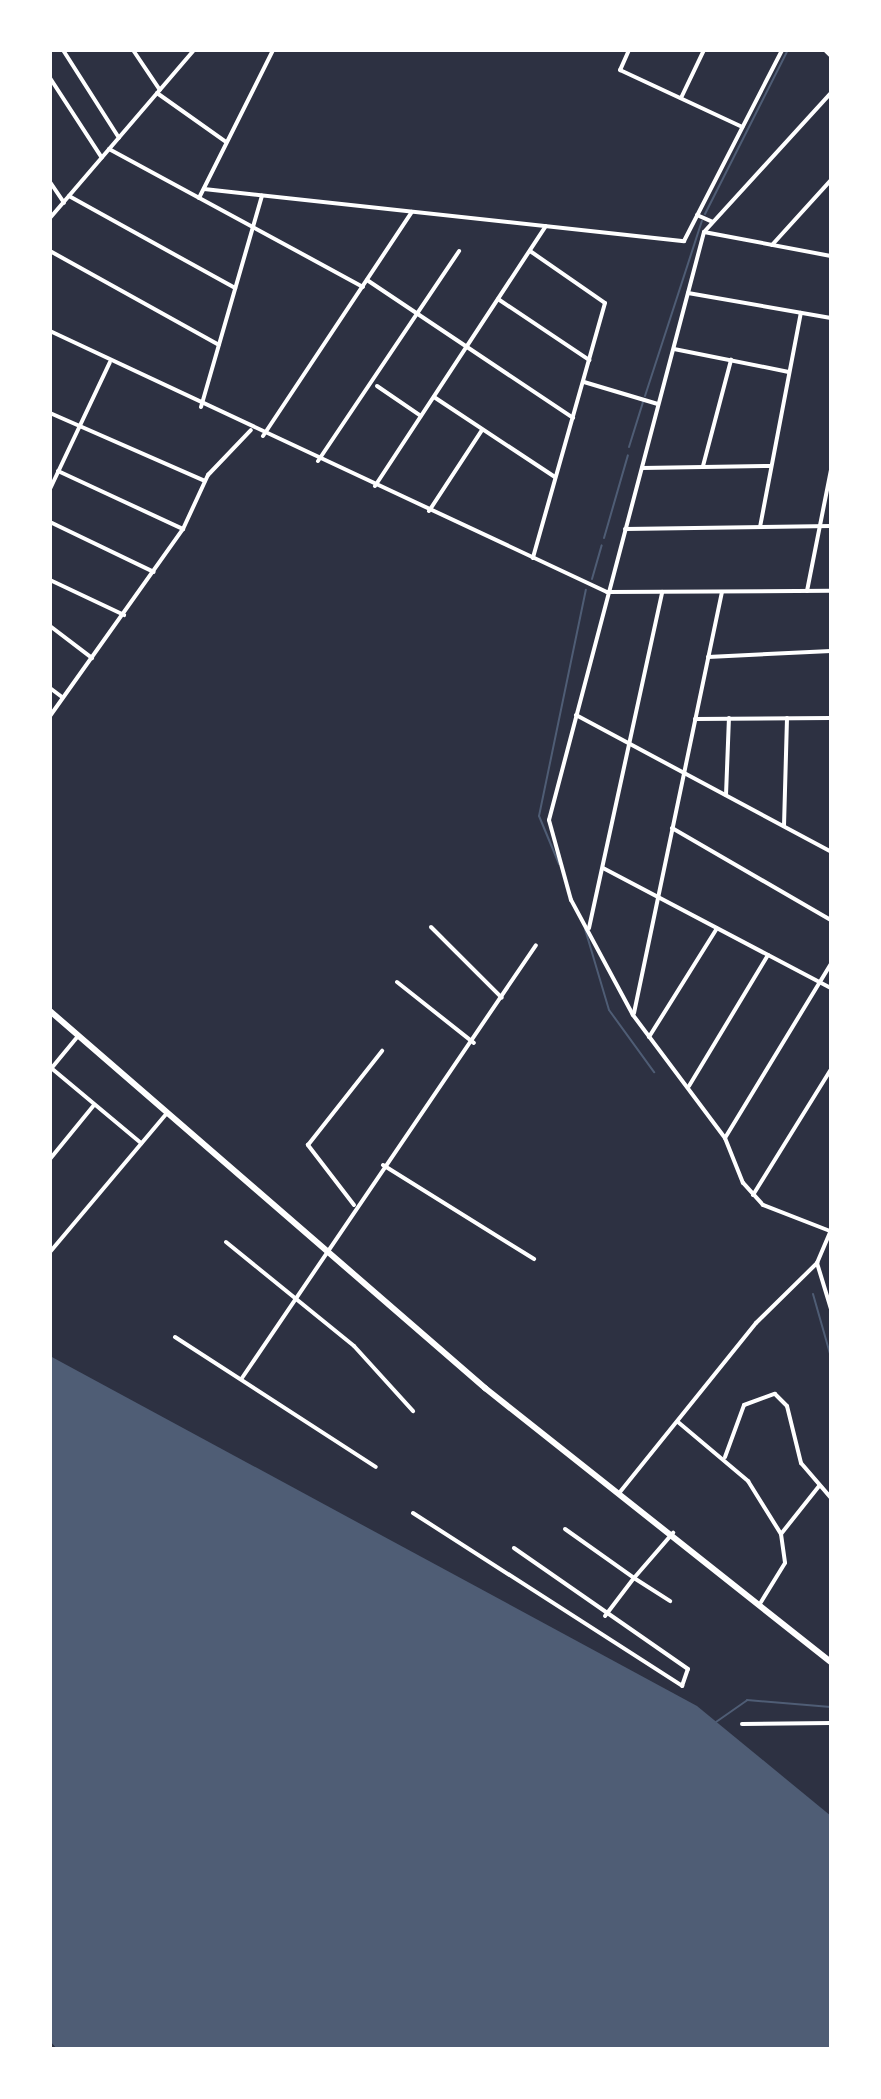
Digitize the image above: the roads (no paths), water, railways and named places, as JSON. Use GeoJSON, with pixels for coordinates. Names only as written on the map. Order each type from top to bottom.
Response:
{"type":"FeatureCollection","features":[{"type":"Feature","properties":{"kind":"street"},"geometry":{"type":"LineString","coordinates":[[63,50],[119,138]]}},
{"type":"Feature","properties":{"kind":"street"},"geometry":{"type":"LineString","coordinates":[[133,50],[159,91],[226,142]]}},
{"type":"Feature","properties":{"kind":"street"},"geometry":{"type":"LineString","coordinates":[[50,218],[194,50]]}},
{"type":"Feature","properties":{"kind":"street"},"geometry":{"type":"LineString","coordinates":[[199,198],[273,50]]}},
{"type":"Feature","properties":{"kind":"street"},"geometry":{"type":"LineString","coordinates":[[629,50],[620,70],[742,127]]}},
{"type":"Feature","properties":{"kind":"street"},"geometry":{"type":"LineString","coordinates":[[681,99],[704,50]]}},
{"type":"Feature","properties":{"kind":"street"},"geometry":{"type":"LineString","coordinates":[[204,189],[684,241],[782,50]]}},
{"type":"Feature","properties":{"kind":"street"},"geometry":{"type":"LineString","coordinates":[[825,50],[831,56]]}},
{"type":"Feature","properties":{"kind":"street"},"geometry":{"type":"LineString","coordinates":[[50,78],[102,158]]}},
{"type":"Feature","properties":{"kind":"street"},"geometry":{"type":"LineString","coordinates":[[620,1492],[756,1323],[817,1263],[829,1248],[831,1230],[753,1195],[725,1138],[633,1015],[589,928],[571,900],[549,820],[704,232],[831,93]]}},
{"type":"Feature","properties":{"kind":"street"},"geometry":{"type":"LineString","coordinates":[[109,149],[363,287]]}},
{"type":"Feature","properties":{"kind":"street"},"geometry":{"type":"LineString","coordinates":[[772,245],[831,180]]}},
{"type":"Feature","properties":{"kind":"street"},"geometry":{"type":"LineString","coordinates":[[50,182],[64,203]]}},
{"type":"Feature","properties":{"kind":"street"},"geometry":{"type":"LineString","coordinates":[[69,196],[235,288]]}},
{"type":"Feature","properties":{"kind":"street"},"geometry":{"type":"LineString","coordinates":[[201,407],[262,196]]}},
{"type":"Feature","properties":{"kind":"street"},"geometry":{"type":"LineString","coordinates":[[263,436],[412,212]]}},
{"type":"Feature","properties":{"kind":"street"},"geometry":{"type":"LineString","coordinates":[[697,215],[713,222]]}},
{"type":"Feature","properties":{"kind":"street"},"geometry":{"type":"LineString","coordinates":[[375,486],[546,226]]}},
{"type":"Feature","properties":{"kind":"street"},"geometry":{"type":"LineString","coordinates":[[704,232],[831,256]]}},
{"type":"Feature","properties":{"kind":"street"},"geometry":{"type":"LineString","coordinates":[[50,251],[219,345]]}},
{"type":"Feature","properties":{"kind":"street"},"geometry":{"type":"LineString","coordinates":[[318,461],[459,251]]}},
{"type":"Feature","properties":{"kind":"street"},"geometry":{"type":"LineString","coordinates":[[530,251],[605,303],[533,558]]}},
{"type":"Feature","properties":{"kind":"street"},"geometry":{"type":"LineString","coordinates":[[367,280],[573,418]]}},
{"type":"Feature","properties":{"kind":"street"},"geometry":{"type":"LineString","coordinates":[[688,293],[831,318]]}},
{"type":"Feature","properties":{"kind":"street"},"geometry":{"type":"LineString","coordinates":[[498,299],[589,360]]}},
{"type":"Feature","properties":{"kind":"street"},"geometry":{"type":"LineString","coordinates":[[760,527],[801,313]]}},
{"type":"Feature","properties":{"kind":"street"},"geometry":{"type":"LineString","coordinates":[[50,343],[52,332],[201,407],[607,592],[831,591]]}},
{"type":"Feature","properties":{"kind":"street"},"geometry":{"type":"LineString","coordinates":[[673,349],[789,372]]}},
{"type":"Feature","properties":{"kind":"street"},"geometry":{"type":"LineString","coordinates":[[703,467],[731,360]]}},
{"type":"Feature","properties":{"kind":"street"},"geometry":{"type":"LineString","coordinates":[[50,489],[110,362]]}},
{"type":"Feature","properties":{"kind":"street"},"geometry":{"type":"LineString","coordinates":[[583,382],[658,404]]}},
{"type":"Feature","properties":{"kind":"street"},"geometry":{"type":"LineString","coordinates":[[377,386],[421,416]]}},
{"type":"Feature","properties":{"kind":"street"},"geometry":{"type":"LineString","coordinates":[[434,397],[556,478]]}},
{"type":"Feature","properties":{"kind":"street"},"geometry":{"type":"LineString","coordinates":[[50,413],[205,481]]}},
{"type":"Feature","properties":{"kind":"street"},"geometry":{"type":"LineString","coordinates":[[50,716],[183,529],[205,481],[251,430]]}},
{"type":"Feature","properties":{"kind":"street"},"geometry":{"type":"LineString","coordinates":[[429,511],[482,430]]}},
{"type":"Feature","properties":{"kind":"street"},"geometry":{"type":"LineString","coordinates":[[641,468],[771,466]]}},
{"type":"Feature","properties":{"kind":"street"},"geometry":{"type":"LineString","coordinates":[[807,591],[831,470]]}},
{"type":"Feature","properties":{"kind":"street"},"geometry":{"type":"LineString","coordinates":[[58,471],[183,529]]}},
{"type":"Feature","properties":{"kind":"street"},"geometry":{"type":"LineString","coordinates":[[50,522],[154,572]]}},
{"type":"Feature","properties":{"kind":"street"},"geometry":{"type":"LineString","coordinates":[[624,529],[831,526]]}},
{"type":"Feature","properties":{"kind":"street"},"geometry":{"type":"LineString","coordinates":[[50,580],[124,615]]}},
{"type":"Feature","properties":{"kind":"street"},"geometry":{"type":"LineString","coordinates":[[589,928],[662,592]]}},
{"type":"Feature","properties":{"kind":"street"},"geometry":{"type":"LineString","coordinates":[[633,1015],[722,592]]}},
{"type":"Feature","properties":{"kind":"street"},"geometry":{"type":"LineString","coordinates":[[50,626],[92,658]]}},
{"type":"Feature","properties":{"kind":"street"},"geometry":{"type":"LineString","coordinates":[[708,657],[831,651]]}},
{"type":"Feature","properties":{"kind":"street"},"geometry":{"type":"LineString","coordinates":[[50,688],[62,697]]}},
{"type":"Feature","properties":{"kind":"street"},"geometry":{"type":"LineString","coordinates":[[576,715],[831,852]]}},
{"type":"Feature","properties":{"kind":"street"},"geometry":{"type":"LineString","coordinates":[[726,795],[729,718]]}},
{"type":"Feature","properties":{"kind":"street"},"geometry":{"type":"LineString","coordinates":[[784,826],[787,718]]}},
{"type":"Feature","properties":{"kind":"street"},"geometry":{"type":"LineString","coordinates":[[695,719],[831,718]]}},
{"type":"Feature","properties":{"kind":"street"},"geometry":{"type":"LineString","coordinates":[[672,828],[831,920]]}},
{"type":"Feature","properties":{"kind":"street"},"geometry":{"type":"LineString","coordinates":[[602,868],[831,988]]}},
{"type":"Feature","properties":{"kind":"street"},"geometry":{"type":"LineString","coordinates":[[431,927],[502,998]]}},
{"type":"Feature","properties":{"kind":"street"},"geometry":{"type":"LineString","coordinates":[[649,1037],[717,928]]}},
{"type":"Feature","properties":{"kind":"street"},"geometry":{"type":"LineString","coordinates":[[242,1378],[295,1296],[327,1254],[354,1205],[474,1043],[536,945]]}},
{"type":"Feature","properties":{"kind":"street"},"geometry":{"type":"LineString","coordinates":[[689,1086],[768,955]]}},
{"type":"Feature","properties":{"kind":"street"},"geometry":{"type":"LineString","coordinates":[[725,1138],[831,964]]}},
{"type":"Feature","properties":{"kind":"street"},"geometry":{"type":"LineString","coordinates":[[397,982],[474,1043]]}},
{"type":"Feature","properties":{"kind":"street"},"geometry":{"type":"LineString","coordinates":[[50,1011],[168,1111],[327,1254],[761,1602],[831,1662]]}},
{"type":"Feature","properties":{"kind":"street"},"geometry":{"type":"LineString","coordinates":[[79,1035],[50,1069],[141,1143]]}},
{"type":"Feature","properties":{"kind":"street"},"geometry":{"type":"LineString","coordinates":[[354,1205],[308,1145],[382,1051]]}},
{"type":"Feature","properties":{"kind":"street"},"geometry":{"type":"LineString","coordinates":[[753,1195],[831,1069]]}},
{"type":"Feature","properties":{"kind":"street"},"geometry":{"type":"LineString","coordinates":[[50,1159],[95,1105]]}},
{"type":"Feature","properties":{"kind":"street"},"geometry":{"type":"LineString","coordinates":[[51,1248],[168,1111]]}},
{"type":"Feature","properties":{"kind":"street"},"geometry":{"type":"LineString","coordinates":[[382,1165],[534,1259]]}},
{"type":"Feature","properties":{"kind":"street"},"geometry":{"type":"LineString","coordinates":[[226,1242],[295,1296],[413,1411]]}},
{"type":"Feature","properties":{"kind":"street"},"geometry":{"type":"LineString","coordinates":[[817,1263],[831,1309]]}},
{"type":"Feature","properties":{"kind":"street"},"geometry":{"type":"LineString","coordinates":[[824,1286],[831,1283]]}},
{"type":"Feature","properties":{"kind":"street"},"geometry":{"type":"LineString","coordinates":[[175,1337],[376,1467]]}},
{"type":"Feature","properties":{"kind":"street"},"geometry":{"type":"LineString","coordinates":[[725,1457],[744,1405],[775,1394],[787,1406],[801,1463],[831,1498]]}},
{"type":"Feature","properties":{"kind":"street"},"geometry":{"type":"LineString","coordinates":[[678,1422],[725,1457],[781,1534],[785,1563],[761,1602]]}},
{"type":"Feature","properties":{"kind":"street"},"geometry":{"type":"LineString","coordinates":[[781,1534],[819,1486]]}},
{"type":"Feature","properties":{"kind":"street"},"geometry":{"type":"LineString","coordinates":[[413,1513],[502,1564],[680,1689],[688,1669],[605,1616],[514,1548]]}},
{"type":"Feature","properties":{"kind":"street"},"geometry":{"type":"LineString","coordinates":[[565,1529],[670,1601]]}},
{"type":"Feature","properties":{"kind":"street"},"geometry":{"type":"LineString","coordinates":[[605,1616],[673,1533]]}},
{"type":"Feature","properties":{"kind":"street"},"geometry":{"type":"LineString","coordinates":[[742,1724],[831,1723]]}},
{"type":"Feature","properties":{"kind":"water"},"geometry":{"type":"Polygon","coordinates":[[[50,1356],[697,1706],[831,1816],[831,2049],[57,2049],[50,2041],[50,1356]]]}},
{"type":"Feature","properties":{"kind":"waterway"},"geometry":{"type":"LineString","coordinates":[[705,214],[788,50]]}},
{"type":"Feature","properties":{"kind":"waterway"},"geometry":{"type":"LineString","coordinates":[[645,396],[702,221]]}},
{"type":"Feature","properties":{"kind":"waterway"},"geometry":{"type":"LineString","coordinates":[[629,447],[643,402]]}},
{"type":"Feature","properties":{"kind":"waterway"},"geometry":{"type":"LineString","coordinates":[[604,538],[628,455]]}},
{"type":"Feature","properties":{"kind":"waterway"},"geometry":{"type":"LineString","coordinates":[[592,579],[602,545]]}},
{"type":"Feature","properties":{"kind":"waterway"},"geometry":{"type":"LineString","coordinates":[[559,864],[539,816],[586,590]]}},
{"type":"Feature","properties":{"kind":"waterway"},"geometry":{"type":"LineString","coordinates":[[585,929],[609,1010],[654,1072]]}},
{"type":"Feature","properties":{"kind":"waterway"},"geometry":{"type":"LineString","coordinates":[[813,1294],[831,1357]]}},
{"type":"Feature","properties":{"kind":"waterway"},"geometry":{"type":"LineString","coordinates":[[716,1722],[747,1700],[831,1707]]}}]}
